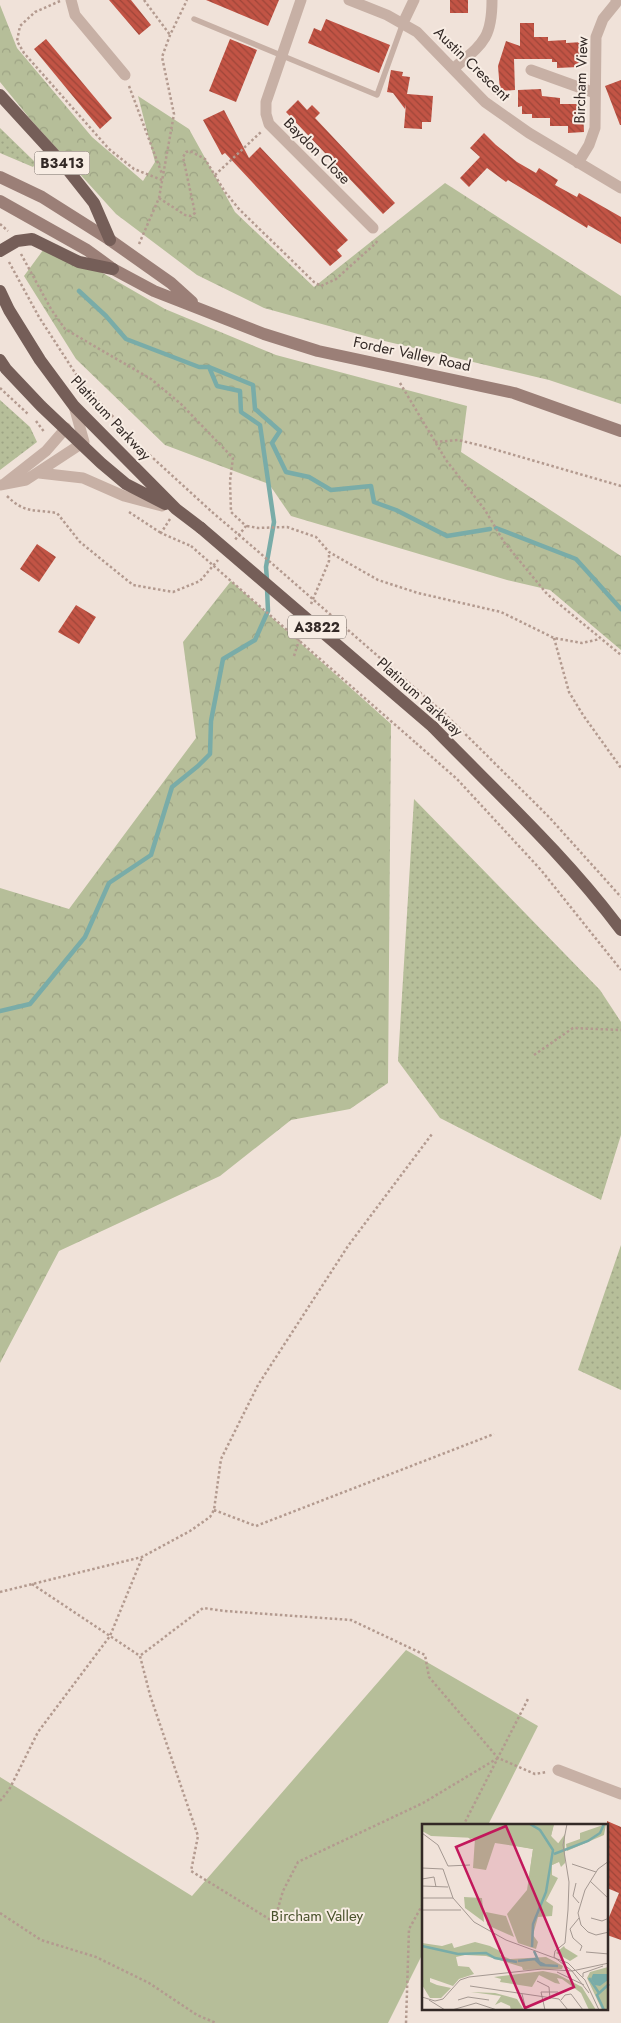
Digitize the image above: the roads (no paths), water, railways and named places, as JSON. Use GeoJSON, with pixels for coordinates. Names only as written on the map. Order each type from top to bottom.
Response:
{"type":"FeatureCollection","features":[{"type":"Feature","properties":{"kind":"main road","name":"B3413"},"geometry":{"type":"LineString","coordinates":[[0,95],[64,165],[94,203],[110,240]]}},
{"type":"Feature","properties":{"kind":"main road","name":"B3413"},"geometry":{"type":"LineString","coordinates":[[0,177],[42,197],[110,240]]}},
{"type":"Feature","properties":{"kind":"main road","name":"Forder Valley Road"},"geometry":{"type":"LineString","coordinates":[[0,201],[87,250],[113,269],[154,291],[264,334],[318,351],[514,393],[621,431]]}},
{"type":"Feature","properties":{"kind":"main road"},"geometry":{"type":"LineString","coordinates":[[1,250],[17,240],[32,239],[80,262],[113,269]]}},
{"type":"Feature","properties":{"kind":"main road","name":"Forder Valley Road"},"geometry":{"type":"LineString","coordinates":[[110,240],[171,282],[196,307]]}},
{"type":"Feature","properties":{"kind":"main road","name":"Platinum Parkway"},"geometry":{"type":"LineString","coordinates":[[0,291],[9,310],[35,352],[74,406],[176,509],[201,528],[432,727],[511,806],[587,888],[621,930]]}},
{"type":"Feature","properties":{"kind":"main road","name":"Platinum Parkway"},"geometry":{"type":"LineString","coordinates":[[0,360],[6,369],[41,406],[126,484],[176,509]]}},
{"type":"Feature","properties":{"kind":"street"},"geometry":{"type":"LineString","coordinates":[[71,0],[75,15],[125,75]]}},
{"type":"Feature","properties":{"kind":"street","name":"Baydon Close"},"geometry":{"type":"LineString","coordinates":[[301,0],[266,102],[266,114],[269,124],[374,228]]}},
{"type":"Feature","properties":{"kind":"street","name":"Austin Crescent"},"geometry":{"type":"LineString","coordinates":[[349,0],[403,23],[417,32],[485,102],[529,133],[621,188]]}},
{"type":"Feature","properties":{"kind":"street"},"geometry":{"type":"LineString","coordinates":[[403,23],[414,0]]}},
{"type":"Feature","properties":{"kind":"street"},"geometry":{"type":"LineString","coordinates":[[453,69],[474,52],[488,36],[492,21],[492,0]]}},
{"type":"Feature","properties":{"kind":"street","name":"Bircham View"},"geometry":{"type":"LineString","coordinates":[[578,163],[589,146],[596,128],[596,37],[598,26],[616,3],[616,0]]}},
{"type":"Feature","properties":{"kind":"street"},"geometry":{"type":"LineString","coordinates":[[531,70],[595,93]]}},
{"type":"Feature","properties":{"kind":"street"},"geometry":{"type":"LineString","coordinates":[[1,485],[26,480],[84,442],[74,406]]}},
{"type":"Feature","properties":{"kind":"street"},"geometry":{"type":"LineString","coordinates":[[1,485],[54,444],[66,428]]}},
{"type":"Feature","properties":{"kind":"street"},"geometry":{"type":"LineString","coordinates":[[39,473],[83,478],[124,496],[176,509]]}},
{"type":"Feature","properties":{"kind":"street"},"geometry":{"type":"LineString","coordinates":[[558,1770],[621,1794]]}},
{"type":"Feature","properties":{"kind":"lane"},"geometry":{"type":"LineString","coordinates":[[194,19],[377,94],[403,23]]}},
{"type":"Feature","properties":{"kind":"waterway"},"geometry":{"type":"LineString","coordinates":[[79,291],[106,316],[126,339],[199,367],[209,367],[253,385],[255,409],[280,431],[272,443],[286,472],[309,477],[331,490],[371,486],[374,502],[396,510],[447,536],[490,529]]}},
{"type":"Feature","properties":{"kind":"waterway"},"geometry":{"type":"LineString","coordinates":[[209,367],[217,386],[240,391],[241,412],[260,425],[274,522],[266,567],[267,580]]}},
{"type":"Feature","properties":{"kind":"waterway"},"geometry":{"type":"LineString","coordinates":[[496,528],[576,559],[621,609]]}},
{"type":"Feature","properties":{"kind":"waterway"},"geometry":{"type":"LineString","coordinates":[[0,1011],[30,1004],[85,937],[109,883],[151,855],[172,787],[210,754],[211,721],[223,659],[255,640],[268,611],[267,588]]}},
{"type":"Feature","properties":{"kind":"park label","name":"Bircham Valley"},"geometry":{"type":"Point","coordinates":[317,1916]}}]}
